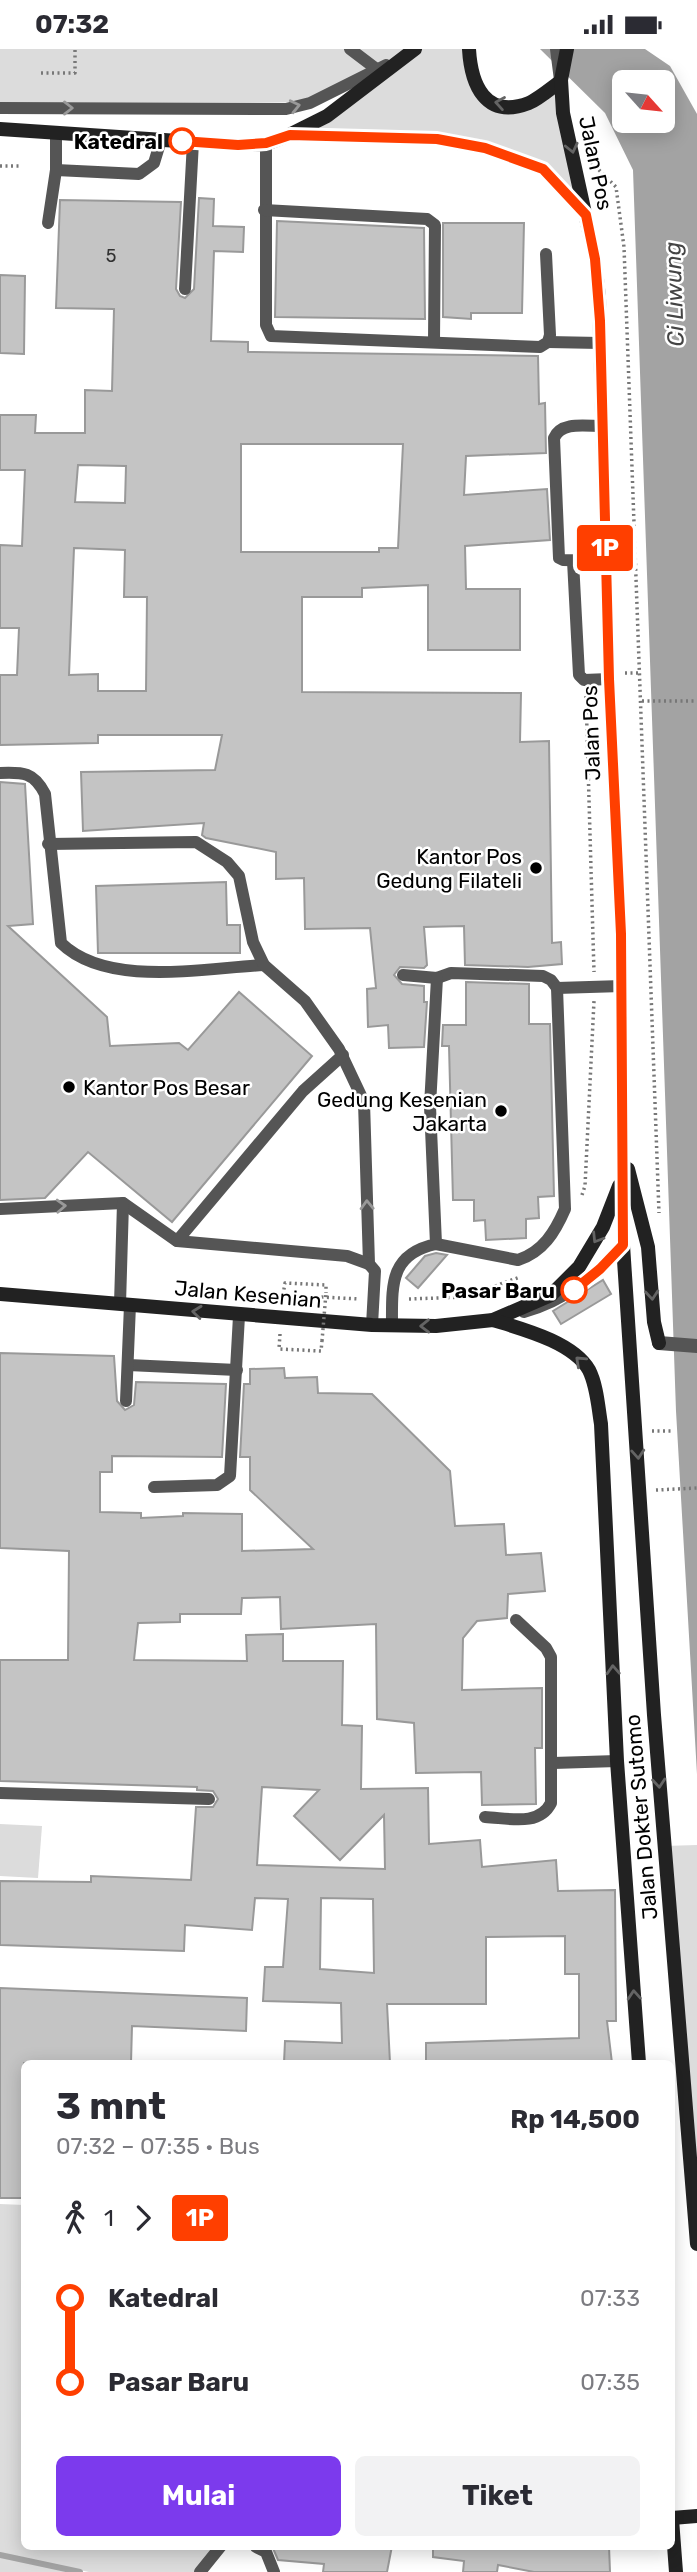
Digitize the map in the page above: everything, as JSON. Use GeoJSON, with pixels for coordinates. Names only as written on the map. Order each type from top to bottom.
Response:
{"type":"FeatureCollection","features":[{"type":"Feature","properties":{"kind":"main road"},"geometry":{"type":"LineString","coordinates":[[0,128],[238,145],[266,143],[290,135],[327,116],[414,49]]}},
{"type":"Feature","properties":{"kind":"main road"},"geometry":{"type":"LineString","coordinates":[[470,49],[470,75],[482,97],[494,105],[526,104],[560,76]]}},
{"type":"Feature","properties":{"kind":"main road","name":"Jalan Pos"},"geometry":{"type":"LineString","coordinates":[[567,49],[560,76],[563,113],[595,259],[600,343],[609,679],[622,986],[623,1245],[634,1386]]}},
{"type":"Feature","properties":{"kind":"main road"},"geometry":{"type":"LineString","coordinates":[[290,135],[437,139],[485,148],[543,169],[586,215]]}},
{"type":"Feature","properties":{"kind":"main road"},"geometry":{"type":"LineString","coordinates":[[623,1156],[648,1247],[654,1322],[664,1344]]}},
{"type":"Feature","properties":{"kind":"main road"},"geometry":{"type":"LineString","coordinates":[[493,1320],[551,1295],[579,1267],[603,1227],[623,1175]]}},
{"type":"Feature","properties":{"kind":"main road","name":"Jalan Kesenian"},"geometry":{"type":"LineString","coordinates":[[0,1294],[372,1325],[493,1320]]}},
{"type":"Feature","properties":{"kind":"main road","name":"Jalan Dokter Sutomo"},"geometry":{"type":"LineString","coordinates":[[493,1320],[544,1337],[579,1358],[588,1369],[594,1384],[601,1435],[617,1761],[639,2060]]}},
{"type":"Feature","properties":{"kind":"main road","name":"Jalan Dokter Sutomo"},"geometry":{"type":"LineString","coordinates":[[634,1386],[654,1715],[697,2244]]}},
{"type":"Feature","properties":{"kind":"main road"},"geometry":{"type":"LineString","coordinates":[[675,2518],[697,2516]]}},
{"type":"Feature","properties":{"kind":"main road"},"geometry":{"type":"LineString","coordinates":[[674,2550],[676,2572]]}},
{"type":"Feature","properties":{"kind":"street"},"geometry":{"type":"LineString","coordinates":[[664,1344],[697,1346]]}},
{"type":"Feature","properties":{"kind":"lane"},"geometry":{"type":"LineString","coordinates":[[0,108],[286,109],[310,103],[380,73],[350,49]]}},
{"type":"Feature","properties":{"kind":"lane"},"geometry":{"type":"LineString","coordinates":[[556,49],[560,76]]}},
{"type":"Feature","properties":{"kind":"lane"},"geometry":{"type":"LineString","coordinates":[[48,223],[55,170],[56,132]]}},
{"type":"Feature","properties":{"kind":"lane"},"geometry":{"type":"LineString","coordinates":[[55,170],[139,174],[155,163],[161,140]]}},
{"type":"Feature","properties":{"kind":"lane"},"geometry":{"type":"LineString","coordinates":[[185,289],[193,142]]}},
{"type":"Feature","properties":{"kind":"lane"},"geometry":{"type":"LineString","coordinates":[[266,143],[266,325],[271,336],[540,347],[548,342],[600,343]]}},
{"type":"Feature","properties":{"kind":"lane"},"geometry":{"type":"LineString","coordinates":[[264,211],[427,219],[433,223],[434,341]]}},
{"type":"Feature","properties":{"kind":"lane"},"geometry":{"type":"LineString","coordinates":[[546,254],[548,342]]}},
{"type":"Feature","properties":{"kind":"lane"},"geometry":{"type":"LineString","coordinates":[[602,426],[565,426],[557,431],[554,438],[558,552],[563,561],[605,561]]}},
{"type":"Feature","properties":{"kind":"lane"},"geometry":{"type":"LineString","coordinates":[[573,561],[579,675],[585,680],[609,679]]}},
{"type":"Feature","properties":{"kind":"lane"},"geometry":{"type":"LineString","coordinates":[[0,773],[26,772],[38,780],[45,793],[48,844],[61,943],[74,956],[119,971],[264,965]]}},
{"type":"Feature","properties":{"kind":"lane"},"geometry":{"type":"LineString","coordinates":[[48,844],[195,842],[227,862],[239,876],[253,942],[264,965],[305,1001],[343,1055],[365,1102],[369,1264]]}},
{"type":"Feature","properties":{"kind":"lane"},"geometry":{"type":"LineString","coordinates":[[392,1326],[392,1300],[397,1267],[407,1255],[436,1244],[518,1260],[531,1256],[547,1242],[565,1209],[557,988],[551,980],[542,976],[451,973],[437,978],[403,975]]}},
{"type":"Feature","properties":{"kind":"lane"},"geometry":{"type":"LineString","coordinates":[[436,1244],[430,1106],[437,978]]}},
{"type":"Feature","properties":{"kind":"lane"},"geometry":{"type":"LineString","coordinates":[[557,988],[622,986]]}},
{"type":"Feature","properties":{"kind":"lane"},"geometry":{"type":"LineString","coordinates":[[177,1241],[303,1091],[343,1055]]}},
{"type":"Feature","properties":{"kind":"lane"},"geometry":{"type":"LineString","coordinates":[[123,1203],[128,1365],[126,1401]]}},
{"type":"Feature","properties":{"kind":"lane"},"geometry":{"type":"LineString","coordinates":[[0,1209],[123,1203],[177,1241],[347,1256],[369,1264],[375,1271],[372,1325]]}},
{"type":"Feature","properties":{"kind":"lane"},"geometry":{"type":"LineString","coordinates":[[493,1320],[550,1305],[600,1269],[623,1245]]}},
{"type":"Feature","properties":{"kind":"lane"},"geometry":{"type":"LineString","coordinates":[[153,1487],[217,1485],[230,1476],[239,1316]]}},
{"type":"Feature","properties":{"kind":"lane"},"geometry":{"type":"LineString","coordinates":[[128,1365],[237,1370]]}},
{"type":"Feature","properties":{"kind":"lane"},"geometry":{"type":"LineString","coordinates":[[485,1817],[538,1819],[546,1813],[551,1803],[551,1657],[546,1648],[516,1620]]}},
{"type":"Feature","properties":{"kind":"lane"},"geometry":{"type":"LineString","coordinates":[[553,1762],[617,1761]]}},
{"type":"Feature","properties":{"kind":"lane"},"geometry":{"type":"LineString","coordinates":[[0,1793],[209,1799]]}},
{"type":"Feature","properties":{"kind":"lane"},"geometry":{"type":"LineString","coordinates":[[200,2572],[218,2550]]}},
{"type":"Feature","properties":{"kind":"lane"},"geometry":{"type":"LineString","coordinates":[[262,2550],[266,2552],[274,2572]]}},
{"type":"Feature","properties":{"kind":"path"},"geometry":{"type":"LineString","coordinates":[[41,73],[75,73],[75,49]]}},
{"type":"Feature","properties":{"kind":"path"},"geometry":{"type":"LineString","coordinates":[[571,142],[616,187],[624,247],[659,1222]]}},
{"type":"Feature","properties":{"kind":"path"},"geometry":{"type":"LineString","coordinates":[[0,166],[21,166]]}},
{"type":"Feature","properties":{"kind":"path"},"geometry":{"type":"LineString","coordinates":[[578,1205],[585,1186],[594,987],[585,680]]}},
{"type":"Feature","properties":{"kind":"path"},"geometry":{"type":"LineString","coordinates":[[642,701],[697,701]]}},
{"type":"Feature","properties":{"kind":"path"},"geometry":{"type":"LineString","coordinates":[[392,1300],[465,1297],[524,1276]]}},
{"type":"Feature","properties":{"kind":"path"},"geometry":{"type":"LineString","coordinates":[[279,1349],[321,1351],[326,1285],[285,1283]]}},
{"type":"Feature","properties":{"kind":"path"},"geometry":{"type":"LineString","coordinates":[[283,1295],[374,1300]]}},
{"type":"Feature","properties":{"kind":"path"},"geometry":{"type":"LineString","coordinates":[[677,1489],[697,1488]]}},
{"type":"Feature","properties":{"kind":"shaded area"},"geometry":{"type":"Polygon","coordinates":[[[0,49],[469,49],[482,97],[512,105],[561,81],[586,215],[546,171],[485,148],[290,135],[383,75],[310,102],[0,108],[0,49]]]}},
{"type":"Feature","properties":{"kind":"shaded area"},"geometry":{"type":"Polygon","coordinates":[[[0,1824],[42,1826],[38,1878],[0,1876],[0,1824]]]}},
{"type":"Feature","properties":{"kind":"shaded area"},"geometry":{"type":"Polygon","coordinates":[[[697,1845],[697,2254],[664,1846],[697,1845]]]}},
{"type":"Feature","properties":{"kind":"shaded area"},"geometry":{"type":"Polygon","coordinates":[[[0,2204],[21,2205],[21,2550],[219,2550],[200,2572],[89,2572],[0,2553],[0,2204]]]}},
{"type":"Feature","properties":{"kind":"shaded area"},"geometry":{"type":"Polygon","coordinates":[[[0,2555],[81,2572],[0,2572],[0,2555]]]}},
{"type":"Feature","properties":{"kind":"water"},"geometry":{"type":"Polygon","coordinates":[[[540,49],[645,49],[670,66],[672,70],[612,70],[612,127],[605,113],[540,49]]]}},
{"type":"Feature","properties":{"kind":"water","name":"Ci Liwung"},"geometry":{"type":"Polygon","coordinates":[[[676,77],[697,114],[697,1774],[676,1411],[633,170],[615,133],[676,133],[676,77]]]}},
{"type":"Feature","properties":{"kind":"building"},"geometry":{"type":"Polygon","coordinates":[[[199,198],[214,199],[213,226],[244,227],[243,252],[214,251],[211,341],[248,342],[248,352],[538,356],[539,404],[545,403],[546,453],[466,456],[464,495],[547,489],[550,540],[465,546],[466,589],[520,589],[520,650],[428,650],[428,585],[362,588],[362,597],[302,597],[302,692],[521,693],[520,742],[549,741],[552,943],[561,942],[562,964],[528,967],[465,965],[464,926],[424,927],[427,965],[424,968],[400,967],[394,975],[402,984],[424,986],[424,1002],[427,1002],[424,1047],[389,1048],[388,1025],[368,1027],[367,989],[376,988],[370,928],[305,929],[304,878],[276,879],[276,852],[206,838],[202,835],[204,823],[83,831],[81,772],[215,770],[222,735],[98,735],[98,743],[0,745],[0,675],[17,675],[19,628],[0,628],[0,545],[22,546],[25,470],[0,470],[0,415],[36,415],[35,433],[85,433],[85,390],[112,391],[114,309],[56,308],[60,200],[181,202],[176,289],[180,296],[185,298],[194,289],[199,198]],[[241,444],[241,552],[379,552],[379,548],[398,548],[403,444],[241,444]],[[78,465],[75,502],[125,503],[126,466],[78,465]],[[74,548],[69,675],[98,674],[98,691],[146,691],[147,597],[124,597],[125,550],[74,548]]]}},
{"type":"Feature","properties":{"kind":"building"},"geometry":{"type":"Polygon","coordinates":[[[277,221],[424,228],[425,319],[275,317],[277,221]]]}},
{"type":"Feature","properties":{"kind":"building"},"geometry":{"type":"Polygon","coordinates":[[[443,223],[524,223],[522,313],[471,313],[471,319],[443,317],[443,223]]]}},
{"type":"Feature","properties":{"kind":"building"},"geometry":{"type":"Polygon","coordinates":[[[0,275],[25,276],[24,354],[0,353],[0,275]]]}},
{"type":"Feature","properties":{"kind":"building","name":"Kantor Pos Besar"},"geometry":{"type":"Polygon","coordinates":[[[0,782],[25,784],[33,924],[8,926],[107,1017],[110,1046],[179,1043],[188,1050],[239,992],[312,1056],[172,1222],[88,1152],[45,1198],[0,1200],[0,782]]]}},
{"type":"Feature","properties":{"kind":"building"},"geometry":{"type":"Polygon","coordinates":[[[226,882],[227,925],[240,925],[240,953],[98,953],[96,886],[226,882]]]}},
{"type":"Feature","properties":{"kind":"building","name":"Gedung Kesenian Jakarta"},"geometry":{"type":"Polygon","coordinates":[[[466,982],[529,984],[529,1024],[550,1024],[554,1196],[538,1197],[539,1218],[526,1219],[526,1238],[486,1240],[485,1220],[474,1221],[474,1200],[453,1200],[449,1046],[442,1046],[443,1025],[466,1025],[466,982]]]}},
{"type":"Feature","properties":{"kind":"building"},"geometry":{"type":"Polygon","coordinates":[[[436,1253],[447,1255],[418,1288],[406,1278],[425,1256],[436,1253]]]}},
{"type":"Feature","properties":{"kind":"building","name":"Pasar Baru"},"geometry":{"type":"Polygon","coordinates":[[[603,1280],[611,1294],[561,1324],[553,1311],[603,1280]]]}},
{"type":"Feature","properties":{"kind":"building"},"geometry":{"type":"Polygon","coordinates":[[[0,1353],[114,1356],[117,1401],[125,1410],[134,1405],[136,1382],[226,1384],[222,1457],[112,1456],[112,1472],[100,1472],[100,1512],[141,1513],[141,1518],[183,1516],[183,1513],[242,1514],[242,1551],[313,1549],[250,1490],[250,1457],[240,1457],[244,1384],[250,1384],[250,1369],[284,1368],[285,1378],[317,1377],[318,1393],[372,1394],[450,1471],[455,1526],[504,1524],[506,1555],[541,1553],[545,1591],[508,1594],[507,1618],[477,1621],[463,1638],[462,1690],[542,1688],[542,1748],[535,1748],[536,1804],[482,1805],[481,1772],[416,1773],[414,1723],[377,1719],[376,1624],[281,1629],[280,1597],[242,1598],[241,1614],[180,1614],[180,1622],[138,1623],[134,1660],[247,1661],[246,1635],[283,1634],[283,1661],[343,1661],[342,1725],[362,1726],[361,1789],[428,1788],[429,1844],[480,1840],[482,1867],[556,1860],[558,1891],[615,1890],[616,2021],[607,2021],[612,2060],[426,2060],[426,2043],[579,2038],[579,1974],[565,1974],[565,1936],[486,1937],[486,2004],[387,2004],[390,2060],[284,2060],[285,2041],[342,2043],[341,2003],[263,2001],[265,1967],[283,1967],[288,1899],[255,1898],[252,1930],[185,1925],[184,1951],[0,1945],[0,1881],[91,1882],[91,1876],[191,1880],[196,1807],[213,1807],[218,1799],[213,1791],[197,1790],[197,1787],[0,1781],[0,1660],[68,1660],[69,1551],[0,1548],[0,1353]],[[262,1787],[257,1865],[385,1869],[384,1815],[340,1860],[294,1816],[319,1790],[262,1787]],[[321,1898],[320,1969],[374,1973],[373,1899],[321,1898]]]}},
{"type":"Feature","properties":{"kind":"building"},"geometry":{"type":"Polygon","coordinates":[[[0,1988],[247,1998],[246,2031],[132,2026],[131,2060],[21,2060],[21,2198],[0,2198],[0,1988]]]}},
{"type":"Feature","properties":{"kind":"building"},"geometry":{"type":"Polygon","coordinates":[[[274,2550],[391,2550],[387,2572],[323,2572],[324,2564],[278,2560],[274,2550]]]}},
{"type":"Feature","properties":{"kind":"building"},"geometry":{"type":"Polygon","coordinates":[[[433,2550],[609,2550],[610,2572],[534,2572],[498,2565],[497,2572],[463,2572],[464,2561],[433,2557],[433,2550]]]}},
{"type":"Feature","properties":{"kind":"waterway"},"geometry":{"type":"LineString","coordinates":[[0,2555],[80,2572]]}},
{"type":"Feature","properties":{"kind":"bus line","name":"1P"},"geometry":{"type":"LineString","coordinates":[[182,141],[238,145],[266,143],[290,135],[437,139],[485,148],[543,169],[586,215],[595,259],[600,321],[609,679],[621,934],[623,1245],[600,1269],[574,1290]]}},
{"type":"Feature","properties":{"kind":"place","name":"Katedral"},"geometry":{"type":"Point","coordinates":[182,141]}},
{"type":"Feature","properties":{"kind":"place","name":"Kantor Pos Gedung Filateli"},"geometry":{"type":"Point","coordinates":[536,868]}},
{"type":"Feature","properties":{"kind":"place","name":"Kantor Pos Besar"},"geometry":{"type":"Point","coordinates":[69,1087]}},
{"type":"Feature","properties":{"kind":"place","name":"Gedung Kesenian Jakarta"},"geometry":{"type":"Point","coordinates":[501,1111]}},
{"type":"Feature","properties":{"kind":"place","name":"Pasar Baru"},"geometry":{"type":"Point","coordinates":[574,1290]}}]}
